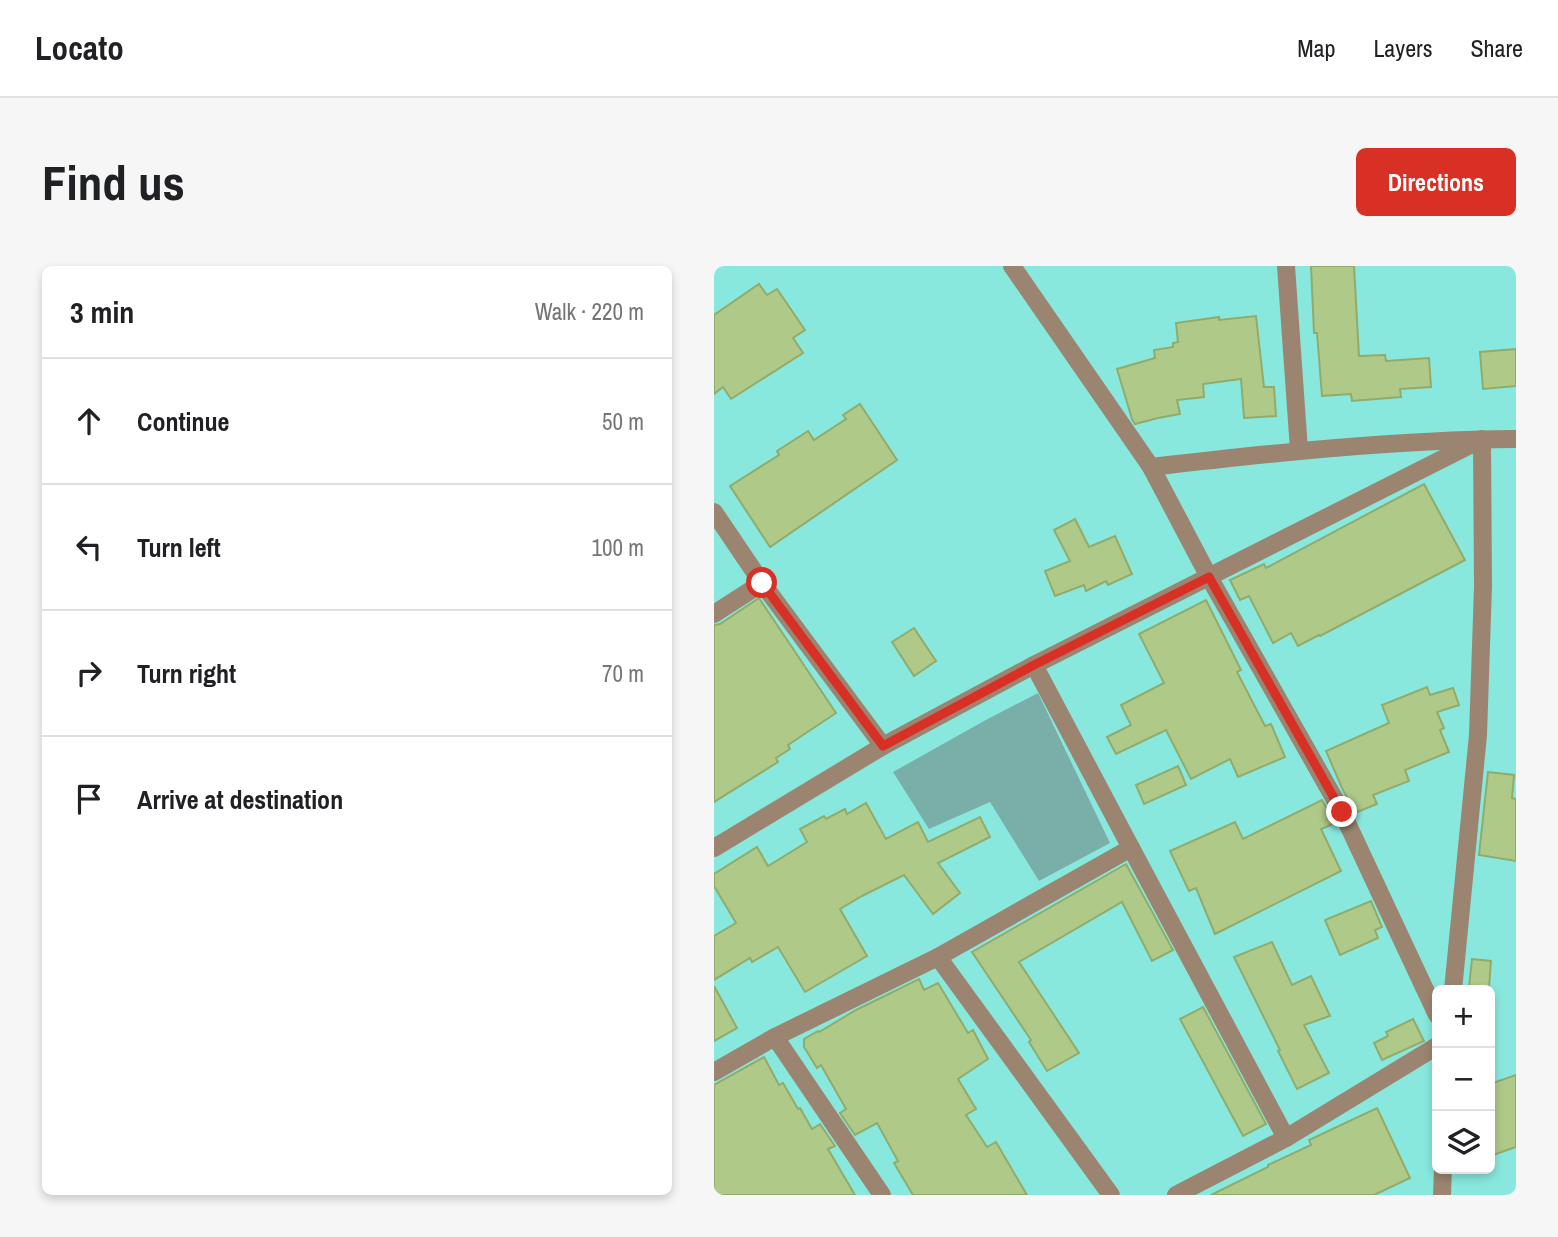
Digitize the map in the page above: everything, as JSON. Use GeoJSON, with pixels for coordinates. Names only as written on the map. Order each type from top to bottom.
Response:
{"type":"FeatureCollection","features":[{"type":"Feature","properties":{"kind":"street"},"geometry":{"type":"LineString","coordinates":[[1012,266],[1151,467],[1209,577],[1342,812],[1432,1004]]}},
{"type":"Feature","properties":{"kind":"street"},"geometry":{"type":"LineString","coordinates":[[1286,266],[1299,450]]}},
{"type":"Feature","properties":{"kind":"street"},"geometry":{"type":"LineString","coordinates":[[714,848],[883,746],[1034,665],[1482,439]]}},
{"type":"Feature","properties":{"kind":"street"},"geometry":{"type":"LineString","coordinates":[[1453,985],[1478,735],[1483,586],[1482,439]]}},
{"type":"Feature","properties":{"kind":"street"},"geometry":{"type":"LineString","coordinates":[[1151,467],[1299,450],[1516,439]]}},
{"type":"Feature","properties":{"kind":"street"},"geometry":{"type":"LineString","coordinates":[[714,512],[762,583],[883,746]]}},
{"type":"Feature","properties":{"kind":"street"},"geometry":{"type":"LineString","coordinates":[[714,614],[762,583]]}},
{"type":"Feature","properties":{"kind":"street"},"geometry":{"type":"LineString","coordinates":[[1034,665],[1286,1138]]}},
{"type":"Feature","properties":{"kind":"street"},"geometry":{"type":"LineString","coordinates":[[714,1072],[775,1037],[938,957],[1131,848]]}},
{"type":"Feature","properties":{"kind":"street"},"geometry":{"type":"LineString","coordinates":[[938,957],[1111,1195]]}},
{"type":"Feature","properties":{"kind":"street"},"geometry":{"type":"LineString","coordinates":[[775,1037],[882,1195]]}},
{"type":"Feature","properties":{"kind":"street"},"geometry":{"type":"LineString","coordinates":[[1176,1195],[1286,1138],[1434,1048]]}},
{"type":"Feature","properties":{"kind":"street"},"geometry":{"type":"LineString","coordinates":[[1442,1195],[1443,1174]]}},
{"type":"Feature","properties":{"kind":"shaded area"},"geometry":{"type":"Polygon","coordinates":[[[1038,693],[1110,843],[1039,881],[990,802],[929,829],[893,772],[1038,693]]]}},
{"type":"Feature","properties":{"kind":"building"},"geometry":{"type":"Polygon","coordinates":[[[1311,266],[1354,266],[1359,356],[1385,355],[1386,361],[1429,358],[1431,387],[1400,389],[1401,397],[1352,401],[1351,394],[1322,396],[1317,333],[1314,333],[1311,266]]]}},
{"type":"Feature","properties":{"kind":"building"},"geometry":{"type":"Polygon","coordinates":[[[759,284],[767,295],[777,289],[805,330],[793,338],[803,353],[731,399],[723,387],[714,394],[714,315],[759,284]]]}},
{"type":"Feature","properties":{"kind":"building"},"geometry":{"type":"Polygon","coordinates":[[[1256,316],[1264,387],[1274,387],[1276,416],[1244,418],[1241,379],[1203,384],[1204,397],[1177,400],[1180,414],[1135,424],[1117,369],[1155,358],[1154,350],[1173,347],[1173,343],[1178,342],[1176,323],[1219,317],[1219,320],[1256,316]]]}},
{"type":"Feature","properties":{"kind":"building"},"geometry":{"type":"Polygon","coordinates":[[[1516,349],[1516,386],[1483,389],[1480,352],[1516,349]]]}},
{"type":"Feature","properties":{"kind":"building"},"geometry":{"type":"Polygon","coordinates":[[[860,404],[897,460],[770,547],[730,486],[779,455],[777,451],[808,431],[814,440],[846,419],[843,415],[860,404]]]}},
{"type":"Feature","properties":{"kind":"building"},"geometry":{"type":"Polygon","coordinates":[[[1424,484],[1465,560],[1298,646],[1291,633],[1273,643],[1249,596],[1240,600],[1230,580],[1264,564],[1266,568],[1424,484]]]}},
{"type":"Feature","properties":{"kind":"building"},"geometry":{"type":"Polygon","coordinates":[[[1075,519],[1089,547],[1115,536],[1132,574],[1108,585],[1106,581],[1086,591],[1084,585],[1055,596],[1045,571],[1070,561],[1054,530],[1075,519]]]}},
{"type":"Feature","properties":{"kind":"building"},"geometry":{"type":"Polygon","coordinates":[[[759,598],[836,713],[788,745],[790,749],[776,758],[778,762],[714,802],[714,625],[720,624],[759,598]]]}},
{"type":"Feature","properties":{"kind":"building"},"geometry":{"type":"Polygon","coordinates":[[[1206,600],[1241,670],[1237,672],[1265,726],[1271,724],[1285,757],[1238,777],[1230,759],[1191,779],[1166,730],[1116,754],[1107,737],[1131,725],[1121,705],[1164,683],[1139,634],[1206,600]]]}},
{"type":"Feature","properties":{"kind":"building"},"geometry":{"type":"Polygon","coordinates":[[[914,628],[936,661],[914,676],[892,642],[914,628]]]}},
{"type":"Feature","properties":{"kind":"building"},"geometry":{"type":"Polygon","coordinates":[[[1427,687],[1430,695],[1453,688],[1459,705],[1437,712],[1444,728],[1440,730],[1449,752],[1405,770],[1409,781],[1373,795],[1377,804],[1355,813],[1326,751],[1389,723],[1382,705],[1427,687]]]}},
{"type":"Feature","properties":{"kind":"building"},"geometry":{"type":"Polygon","coordinates":[[[1178,766],[1186,785],[1144,804],[1136,785],[1178,766]]]}},
{"type":"Feature","properties":{"kind":"building"},"geometry":{"type":"Polygon","coordinates":[[[1488,772],[1514,775],[1512,798],[1516,799],[1516,861],[1479,855],[1488,772]]]}},
{"type":"Feature","properties":{"kind":"building"},"geometry":{"type":"Polygon","coordinates":[[[1322,800],[1335,823],[1321,829],[1341,871],[1215,934],[1196,888],[1189,891],[1170,851],[1235,822],[1243,839],[1322,800]]]}},
{"type":"Feature","properties":{"kind":"building"},"geometry":{"type":"Polygon","coordinates":[[[866,803],[886,839],[918,822],[928,842],[980,817],[990,837],[938,863],[960,893],[933,914],[904,875],[840,909],[867,956],[805,992],[778,947],[752,962],[750,958],[714,980],[714,936],[736,923],[714,886],[714,874],[757,847],[768,866],[807,842],[800,829],[824,816],[826,819],[845,809],[847,814],[866,803]]]}},
{"type":"Feature","properties":{"kind":"building"},"geometry":{"type":"Polygon","coordinates":[[[1126,864],[1173,950],[1152,961],[1122,902],[1019,962],[1079,1053],[1047,1071],[1029,1042],[1031,1040],[972,952],[1126,864]]]}},
{"type":"Feature","properties":{"kind":"building"},"geometry":{"type":"Polygon","coordinates":[[[1371,901],[1382,927],[1375,930],[1378,938],[1340,955],[1325,920],[1371,901]]]}},
{"type":"Feature","properties":{"kind":"building"},"geometry":{"type":"Polygon","coordinates":[[[1272,942],[1292,985],[1311,976],[1330,1016],[1304,1025],[1329,1073],[1297,1089],[1234,957],[1272,942]]]}},
{"type":"Feature","properties":{"kind":"building"},"geometry":{"type":"Polygon","coordinates":[[[1472,959],[1491,961],[1489,985],[1469,985],[1472,959]]]}},
{"type":"Feature","properties":{"kind":"building"},"geometry":{"type":"Polygon","coordinates":[[[919,979],[924,990],[938,983],[968,1033],[973,1030],[988,1059],[958,1079],[976,1109],[966,1115],[987,1147],[996,1142],[1027,1195],[913,1195],[894,1163],[898,1161],[877,1123],[855,1135],[840,1113],[846,1109],[821,1065],[817,1068],[804,1047],[804,1039],[919,979]]]}},
{"type":"Feature","properties":{"kind":"building"},"geometry":{"type":"Polygon","coordinates":[[[714,986],[737,1028],[714,1041],[714,986]]]}},
{"type":"Feature","properties":{"kind":"building"},"geometry":{"type":"Polygon","coordinates":[[[1203,1007],[1266,1124],[1243,1136],[1180,1019],[1203,1007]]]}},
{"type":"Feature","properties":{"kind":"building"},"geometry":{"type":"Polygon","coordinates":[[[1413,1019],[1424,1041],[1382,1060],[1374,1043],[1388,1036],[1386,1032],[1413,1019]]]}},
{"type":"Feature","properties":{"kind":"building"},"geometry":{"type":"Polygon","coordinates":[[[764,1057],[779,1085],[783,1083],[812,1129],[820,1124],[835,1146],[828,1149],[855,1195],[714,1195],[714,1085],[764,1057]]]}},
{"type":"Feature","properties":{"kind":"building"},"geometry":{"type":"Polygon","coordinates":[[[1516,1075],[1516,1147],[1495,1154],[1495,1111],[1495,1082],[1516,1075]]]}},
{"type":"Feature","properties":{"kind":"building"},"geometry":{"type":"Polygon","coordinates":[[[1377,1108],[1410,1178],[1374,1195],[1211,1195],[1311,1145],[1309,1140],[1377,1108]]]}},
{"type":"Feature","properties":{"kind":"route"},"geometry":{"type":"LineString","coordinates":[[762,583],[883,746],[1034,665],[1209,577],[1342,812]]}}]}
